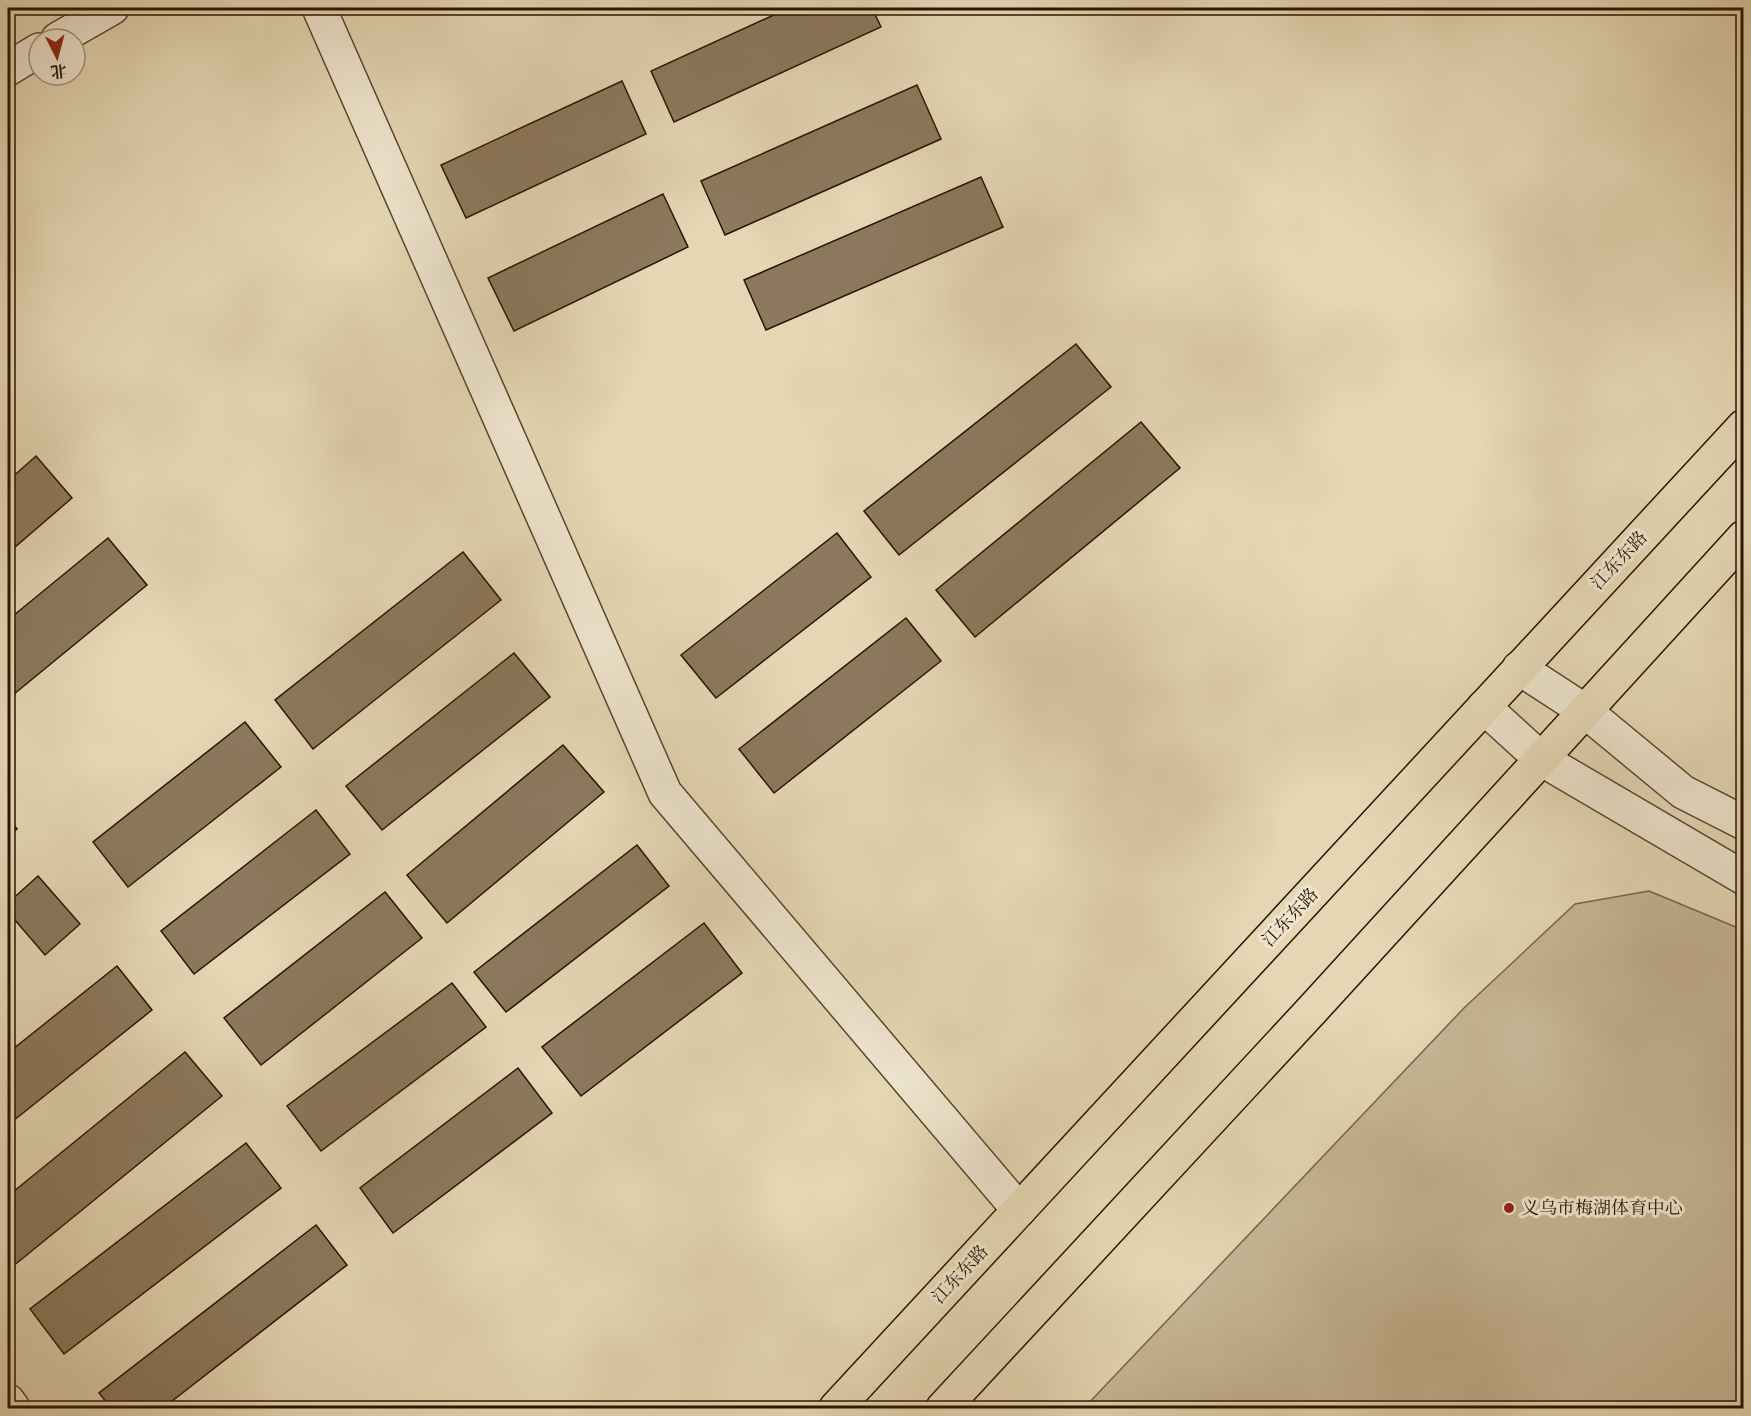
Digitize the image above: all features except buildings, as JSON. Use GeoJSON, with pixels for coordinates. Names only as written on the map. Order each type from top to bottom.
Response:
{"type":"FeatureCollection","features":[{"type":"Feature","properties":{"kind":"main road","name":"江东东路"},"geometry":{"type":"LineString","coordinates":[[836,1408],[1743,426]]}},
{"type":"Feature","properties":{"kind":"main road"},"geometry":{"type":"LineString","coordinates":[[943,1408],[1743,537]]}},
{"type":"Feature","properties":{"kind":"street"},"geometry":{"type":"LineString","coordinates":[[79,27],[112,8]]}},
{"type":"Feature","properties":{"kind":"street"},"geometry":{"type":"LineString","coordinates":[[319,8],[665,793],[1019,1210]]}},
{"type":"Feature","properties":{"kind":"street"},"geometry":{"type":"LineString","coordinates":[[8,69],[27,57]]}},
{"type":"Feature","properties":{"kind":"street"},"geometry":{"type":"LineString","coordinates":[[1519,668],[1585,711],[1683,792],[1743,823]]}},
{"type":"Feature","properties":{"kind":"street"},"geometry":{"type":"LineString","coordinates":[[1484,707],[1541,759],[1743,878]]}},
{"type":"Feature","properties":{"kind":"street"},"geometry":{"type":"LineString","coordinates":[[8,1401],[13,1408]]}},
{"type":"Feature","properties":{"kind":"shaded area","name":"义乌市梅湖体育中心"},"geometry":{"type":"Polygon","coordinates":[[[1649,891],[1743,930],[1743,1408],[1084,1408],[1464,1008],[1575,904],[1649,891]]]}},
{"type":"Feature","properties":{"kind":"place","name":"义乌市梅湖体育中心"},"geometry":{"type":"Point","coordinates":[1509,1208]}}]}
